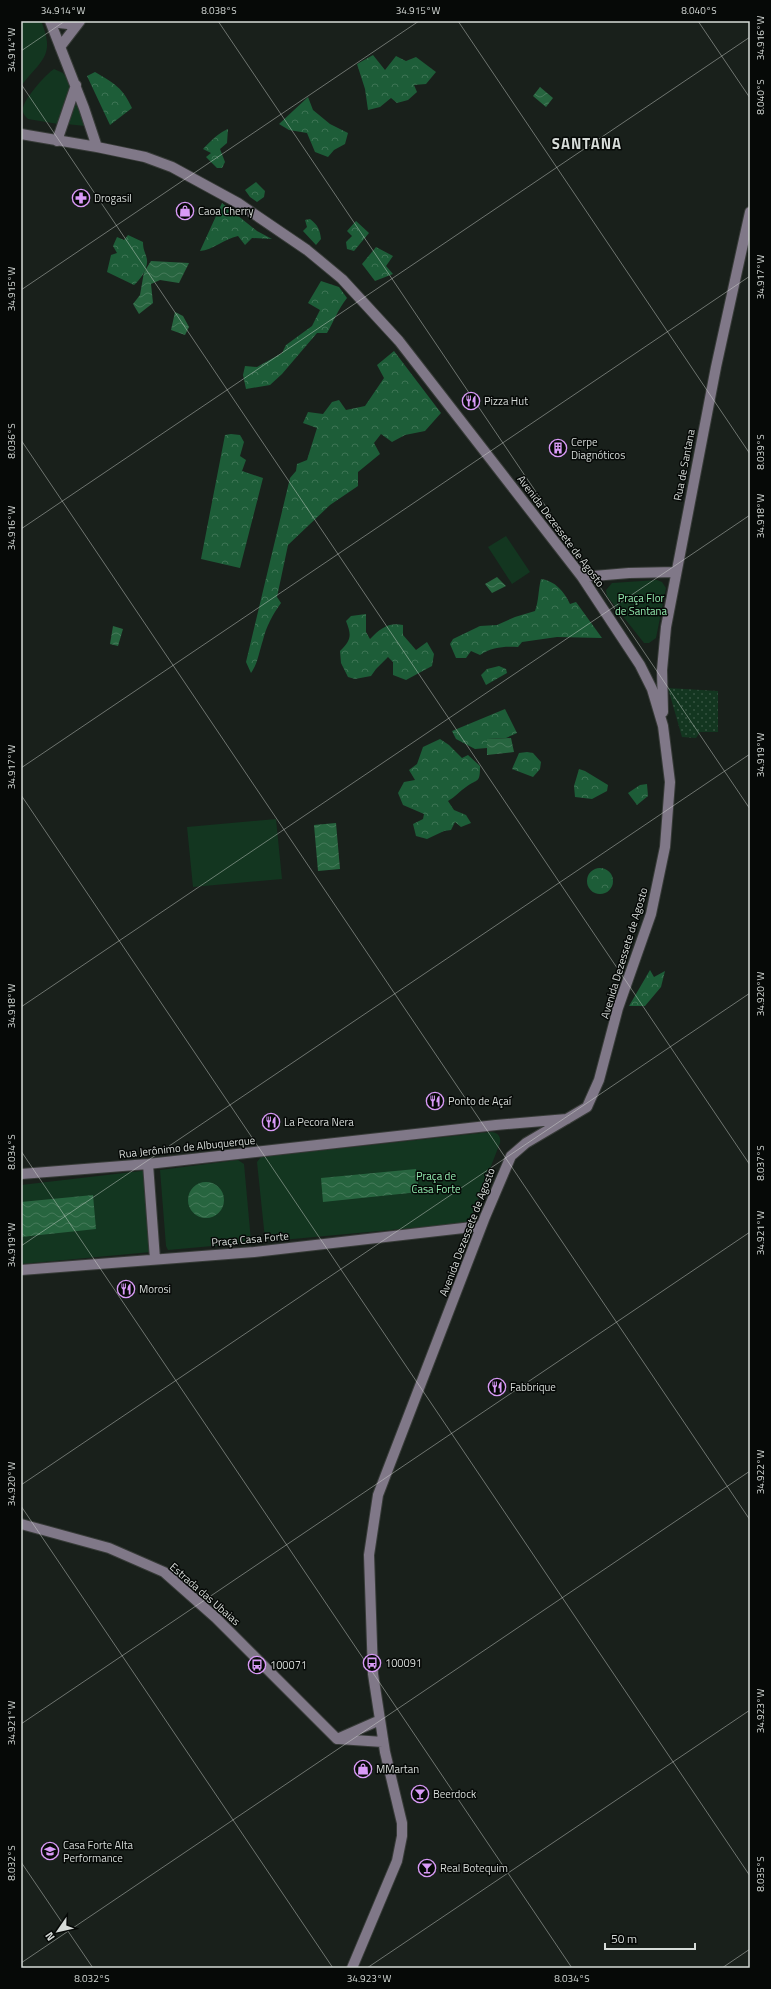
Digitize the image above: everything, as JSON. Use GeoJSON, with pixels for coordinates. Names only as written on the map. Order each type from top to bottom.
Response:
{"type":"FeatureCollection","features":[{"type":"Feature","properties":{"kind":"main road"},"geometry":{"type":"LineString","coordinates":[[79,21],[68,24],[51,22],[76,86],[97,147]]}},
{"type":"Feature","properties":{"kind":"main road"},"geometry":{"type":"LineString","coordinates":[[60,47],[79,21]]}},
{"type":"Feature","properties":{"kind":"main road"},"geometry":{"type":"LineString","coordinates":[[57,141],[76,86]]}},
{"type":"Feature","properties":{"kind":"main road","name":"Avenida Dezessete de Agosto"},"geometry":{"type":"LineString","coordinates":[[21,134],[146,157],[178,170],[238,203],[307,250],[342,279],[399,341],[582,577],[640,665],[652,689],[663,726],[670,782],[665,847],[654,901],[618,1008],[599,1080],[587,1107],[515,1151],[502,1174],[378,1495],[369,1555],[373,1674],[383,1742],[402,1823],[401,1842],[397,1861],[352,1968]]}},
{"type":"Feature","properties":{"kind":"main road","name":"Rua de Santana"},"geometry":{"type":"LineString","coordinates":[[663,726],[662,670],[666,627],[716,367],[750,212]]}},
{"type":"Feature","properties":{"kind":"main road"},"geometry":{"type":"LineString","coordinates":[[582,577],[629,573],[676,572]]}},
{"type":"Feature","properties":{"kind":"main road","name":"Rua Jerônimo de Albuquerque"},"geometry":{"type":"LineString","coordinates":[[21,1174],[148,1164],[496,1125],[569,1119]]}},
{"type":"Feature","properties":{"kind":"main road"},"geometry":{"type":"LineString","coordinates":[[148,1164],[155,1259]]}},
{"type":"Feature","properties":{"kind":"main road","name":"Praça Casa Forte"},"geometry":{"type":"LineString","coordinates":[[21,1270],[254,1252],[481,1226]]}},
{"type":"Feature","properties":{"kind":"main road","name":"Estrada das Ubaias"},"geometry":{"type":"LineString","coordinates":[[21,1524],[109,1548],[164,1572],[216,1618],[337,1739]]}},
{"type":"Feature","properties":{"kind":"main road"},"geometry":{"type":"LineString","coordinates":[[337,1739],[380,1720]]}},
{"type":"Feature","properties":{"kind":"main road"},"geometry":{"type":"LineString","coordinates":[[337,1739],[383,1742]]}},
{"type":"Feature","properties":{"kind":"green space"},"geometry":{"type":"Polygon","coordinates":[[[21,21],[41,21],[47,42],[47,50],[40,63],[21,86],[21,21]]]}},
{"type":"Feature","properties":{"kind":"green space"},"geometry":{"type":"Polygon","coordinates":[[[373,55],[385,70],[396,56],[406,61],[416,57],[436,72],[426,84],[414,85],[417,92],[408,100],[397,103],[391,98],[380,107],[368,110],[365,89],[357,64],[373,55]]]}},
{"type":"Feature","properties":{"kind":"green space"},"geometry":{"type":"Polygon","coordinates":[[[54,69],[63,73],[72,86],[58,124],[28,119],[24,115],[23,111],[26,101],[46,75],[54,69]]]}},
{"type":"Feature","properties":{"kind":"green space"},"geometry":{"type":"Polygon","coordinates":[[[95,72],[108,79],[117,87],[125,95],[132,108],[110,125],[87,76],[95,72]]]}},
{"type":"Feature","properties":{"kind":"green space"},"geometry":{"type":"Polygon","coordinates":[[[308,97],[313,110],[330,124],[348,133],[345,144],[334,150],[328,157],[315,152],[307,133],[289,130],[279,124],[308,97]]]}},
{"type":"Feature","properties":{"kind":"green space"},"geometry":{"type":"Polygon","coordinates":[[[75,101],[85,126],[66,124],[75,101]]]}},
{"type":"Feature","properties":{"kind":"green space"},"geometry":{"type":"Polygon","coordinates":[[[228,129],[227,143],[220,149],[225,162],[222,168],[217,168],[206,157],[211,153],[203,149],[218,135],[228,129]]]}},
{"type":"Feature","properties":{"kind":"green space"},"geometry":{"type":"Polygon","coordinates":[[[256,182],[265,191],[264,197],[257,202],[250,197],[245,190],[256,182]]]}},
{"type":"Feature","properties":{"kind":"green space"},"geometry":{"type":"Polygon","coordinates":[[[222,203],[257,231],[272,239],[252,238],[245,245],[238,236],[228,239],[209,249],[200,251],[222,203]]]}},
{"type":"Feature","properties":{"kind":"green space"},"geometry":{"type":"Polygon","coordinates":[[[310,219],[315,223],[320,233],[321,239],[316,245],[303,231],[307,227],[305,220],[310,219]]]}},
{"type":"Feature","properties":{"kind":"green space"},"geometry":{"type":"Polygon","coordinates":[[[356,221],[369,233],[354,251],[347,249],[346,242],[352,236],[347,231],[356,221]]]}},
{"type":"Feature","properties":{"kind":"green space"},"geometry":{"type":"Polygon","coordinates":[[[128,235],[143,242],[143,248],[147,260],[143,274],[134,285],[107,272],[111,255],[117,253],[113,246],[117,237],[124,240],[128,235]]]}},
{"type":"Feature","properties":{"kind":"green space"},"geometry":{"type":"Polygon","coordinates":[[[376,247],[393,256],[386,266],[393,274],[375,281],[362,264],[376,247]]]}},
{"type":"Feature","properties":{"kind":"green space"},"geometry":{"type":"Polygon","coordinates":[[[321,281],[339,287],[347,298],[327,333],[317,333],[282,374],[270,385],[246,389],[243,375],[245,366],[257,367],[282,353],[286,345],[312,326],[320,310],[308,303],[321,281]]]}},
{"type":"Feature","properties":{"kind":"green space"},"geometry":{"type":"Polygon","coordinates":[[[394,351],[441,413],[425,431],[405,435],[392,442],[381,434],[374,443],[380,454],[358,472],[358,486],[330,505],[288,545],[277,597],[281,603],[268,625],[257,661],[251,673],[246,662],[290,478],[296,471],[297,464],[307,460],[317,428],[303,423],[308,412],[323,414],[332,402],[339,400],[346,410],[365,406],[384,378],[377,365],[394,351]]]}},
{"type":"Feature","properties":{"kind":"green space"},"geometry":{"type":"Polygon","coordinates":[[[225,435],[240,435],[244,442],[240,456],[246,460],[242,471],[263,478],[240,568],[201,559],[225,435]]]}},
{"type":"Feature","properties":{"kind":"green space"},"geometry":{"type":"Polygon","coordinates":[[[506,536],[530,572],[512,584],[488,547],[506,536]]]}},
{"type":"Feature","properties":{"kind":"green space"},"geometry":{"type":"Polygon","coordinates":[[[541,579],[555,584],[565,595],[570,604],[576,602],[602,638],[557,637],[522,642],[518,647],[498,648],[489,650],[480,655],[471,651],[466,658],[456,658],[450,644],[453,639],[480,626],[497,625],[515,617],[535,611],[541,579]]]}},
{"type":"Feature","properties":{"kind":"green space","name":"Praça Flor de Santana"},"geometry":{"type":"Polygon","coordinates":[[[657,580],[662,582],[666,588],[656,638],[649,643],[644,643],[607,596],[606,590],[612,583],[657,580]]]}},
{"type":"Feature","properties":{"kind":"green space"},"geometry":{"type":"Polygon","coordinates":[[[366,614],[366,632],[370,639],[377,632],[389,625],[403,625],[403,635],[416,650],[427,642],[434,654],[432,666],[406,680],[393,675],[393,662],[388,657],[371,676],[355,679],[348,677],[341,663],[340,651],[348,641],[350,634],[346,621],[351,616],[366,614]]]}},
{"type":"Feature","properties":{"kind":"green space"},"geometry":{"type":"Polygon","coordinates":[[[499,666],[506,669],[507,673],[486,685],[481,675],[487,669],[499,666]]]}},
{"type":"Feature","properties":{"kind":"green space"},"geometry":{"type":"Polygon","coordinates":[[[668,688],[718,691],[718,732],[700,732],[696,738],[682,737],[668,688]]]}},
{"type":"Feature","properties":{"kind":"green space"},"geometry":{"type":"Polygon","coordinates":[[[505,709],[517,733],[506,738],[488,739],[487,748],[475,749],[456,739],[452,731],[505,709]]]}},
{"type":"Feature","properties":{"kind":"green space"},"geometry":{"type":"Polygon","coordinates":[[[440,739],[449,745],[462,758],[468,755],[480,766],[480,776],[478,780],[448,801],[454,810],[466,815],[471,823],[461,827],[455,822],[451,830],[444,831],[427,839],[416,836],[413,824],[423,819],[424,814],[403,805],[398,793],[404,782],[415,780],[409,770],[417,764],[423,747],[440,739]]]}},
{"type":"Feature","properties":{"kind":"green space"},"geometry":{"type":"Polygon","coordinates":[[[519,753],[533,753],[541,762],[540,769],[533,777],[512,769],[519,753]]]}},
{"type":"Feature","properties":{"kind":"green space"},"geometry":{"type":"Polygon","coordinates":[[[579,769],[608,785],[607,791],[592,799],[575,797],[574,786],[579,769]]]}},
{"type":"Feature","properties":{"kind":"green space"},"geometry":{"type":"Polygon","coordinates":[[[647,784],[648,796],[637,805],[628,793],[640,785],[647,784]]]}},
{"type":"Feature","properties":{"kind":"green space"},"geometry":{"type":"Polygon","coordinates":[[[276,819],[282,879],[193,887],[187,827],[276,819]]]}},
{"type":"Feature","properties":{"kind":"green space"},"geometry":{"type":"Polygon","coordinates":[[[600,868],[609,872],[613,881],[609,890],[600,894],[591,890],[587,881],[591,872],[600,868]]]}},
{"type":"Feature","properties":{"kind":"green space"},"geometry":{"type":"Polygon","coordinates":[[[650,970],[654,977],[665,971],[661,987],[645,1006],[629,1006],[650,970]]]}},
{"type":"Feature","properties":{"kind":"green space","name":"Praça de Casa Forte"},"geometry":{"type":"Polygon","coordinates":[[[491,1132],[498,1135],[500,1143],[472,1215],[466,1223],[271,1241],[265,1239],[257,1162],[261,1157],[491,1132]]]}},
{"type":"Feature","properties":{"kind":"green space"},"geometry":{"type":"Polygon","coordinates":[[[238,1160],[244,1164],[251,1241],[246,1243],[168,1250],[166,1246],[160,1170],[238,1160]]]}},
{"type":"Feature","properties":{"kind":"green space"},"geometry":{"type":"Polygon","coordinates":[[[144,1171],[151,1252],[21,1264],[21,1185],[144,1171]]]}},
{"type":"Feature","properties":{"kind":"water"},"geometry":{"type":"Polygon","coordinates":[[[540,87],[553,98],[546,107],[533,96],[540,87]]]}},
{"type":"Feature","properties":{"kind":"water"},"geometry":{"type":"Polygon","coordinates":[[[151,261],[189,263],[179,283],[160,280],[151,284],[153,303],[139,314],[133,304],[140,295],[144,272],[151,261]]]}},
{"type":"Feature","properties":{"kind":"water"},"geometry":{"type":"Polygon","coordinates":[[[175,312],[183,316],[189,327],[185,335],[171,330],[175,312]]]}},
{"type":"Feature","properties":{"kind":"water"},"geometry":{"type":"Polygon","coordinates":[[[497,577],[506,586],[492,593],[485,584],[497,577]]]}},
{"type":"Feature","properties":{"kind":"water"},"geometry":{"type":"Polygon","coordinates":[[[113,626],[123,629],[118,646],[110,644],[113,626]]]}},
{"type":"Feature","properties":{"kind":"water"},"geometry":{"type":"Polygon","coordinates":[[[511,738],[514,752],[487,755],[487,739],[511,738]]]}},
{"type":"Feature","properties":{"kind":"water"},"geometry":{"type":"Polygon","coordinates":[[[336,823],[340,869],[318,871],[314,825],[336,823]]]}},
{"type":"Feature","properties":{"kind":"water"},"geometry":{"type":"Polygon","coordinates":[[[416,1169],[419,1192],[323,1202],[321,1178],[416,1169]]]}},
{"type":"Feature","properties":{"kind":"water"},"geometry":{"type":"Polygon","coordinates":[[[206,1182],[216,1185],[221,1190],[224,1200],[221,1210],[216,1215],[206,1218],[196,1215],[191,1210],[188,1200],[191,1190],[196,1185],[206,1182]]]}},
{"type":"Feature","properties":{"kind":"water"},"geometry":{"type":"Polygon","coordinates":[[[93,1195],[96,1229],[21,1237],[21,1202],[93,1195]]]}},
{"type":"Feature","properties":{"kind":"place","name":"Drogasil"},"geometry":{"type":"Point","coordinates":[81,198]}},
{"type":"Feature","properties":{"kind":"place","name":"Caoa Cherry"},"geometry":{"type":"Point","coordinates":[185,211]}},
{"type":"Feature","properties":{"kind":"place","name":"Pizza Hut"},"geometry":{"type":"Point","coordinates":[471,401]}},
{"type":"Feature","properties":{"kind":"place","name":"Cerpe Diagnóticos"},"geometry":{"type":"Point","coordinates":[558,448]}},
{"type":"Feature","properties":{"kind":"place","name":"Ponto de Açaí"},"geometry":{"type":"Point","coordinates":[435,1101]}},
{"type":"Feature","properties":{"kind":"place","name":"La Pecora Nera"},"geometry":{"type":"Point","coordinates":[271,1122]}},
{"type":"Feature","properties":{"kind":"place","name":"Morosi"},"geometry":{"type":"Point","coordinates":[126,1289]}},
{"type":"Feature","properties":{"kind":"place","name":"Fabbrique"},"geometry":{"type":"Point","coordinates":[497,1387]}},
{"type":"Feature","properties":{"kind":"place","name":"100091"},"geometry":{"type":"Point","coordinates":[372,1663]}},
{"type":"Feature","properties":{"kind":"place","name":"100071"},"geometry":{"type":"Point","coordinates":[257,1665]}},
{"type":"Feature","properties":{"kind":"place","name":"MMartan"},"geometry":{"type":"Point","coordinates":[363,1769]}},
{"type":"Feature","properties":{"kind":"place","name":"Beerdock"},"geometry":{"type":"Point","coordinates":[420,1794]}},
{"type":"Feature","properties":{"kind":"place","name":"Casa Forte Alta Performance"},"geometry":{"type":"Point","coordinates":[50,1851]}},
{"type":"Feature","properties":{"kind":"place","name":"Real Botequim"},"geometry":{"type":"Point","coordinates":[427,1868]}},
{"type":"Feature","properties":{"kind":"district","name":"SANTANA"},"geometry":{"type":"Point","coordinates":[587,143]}}]}
